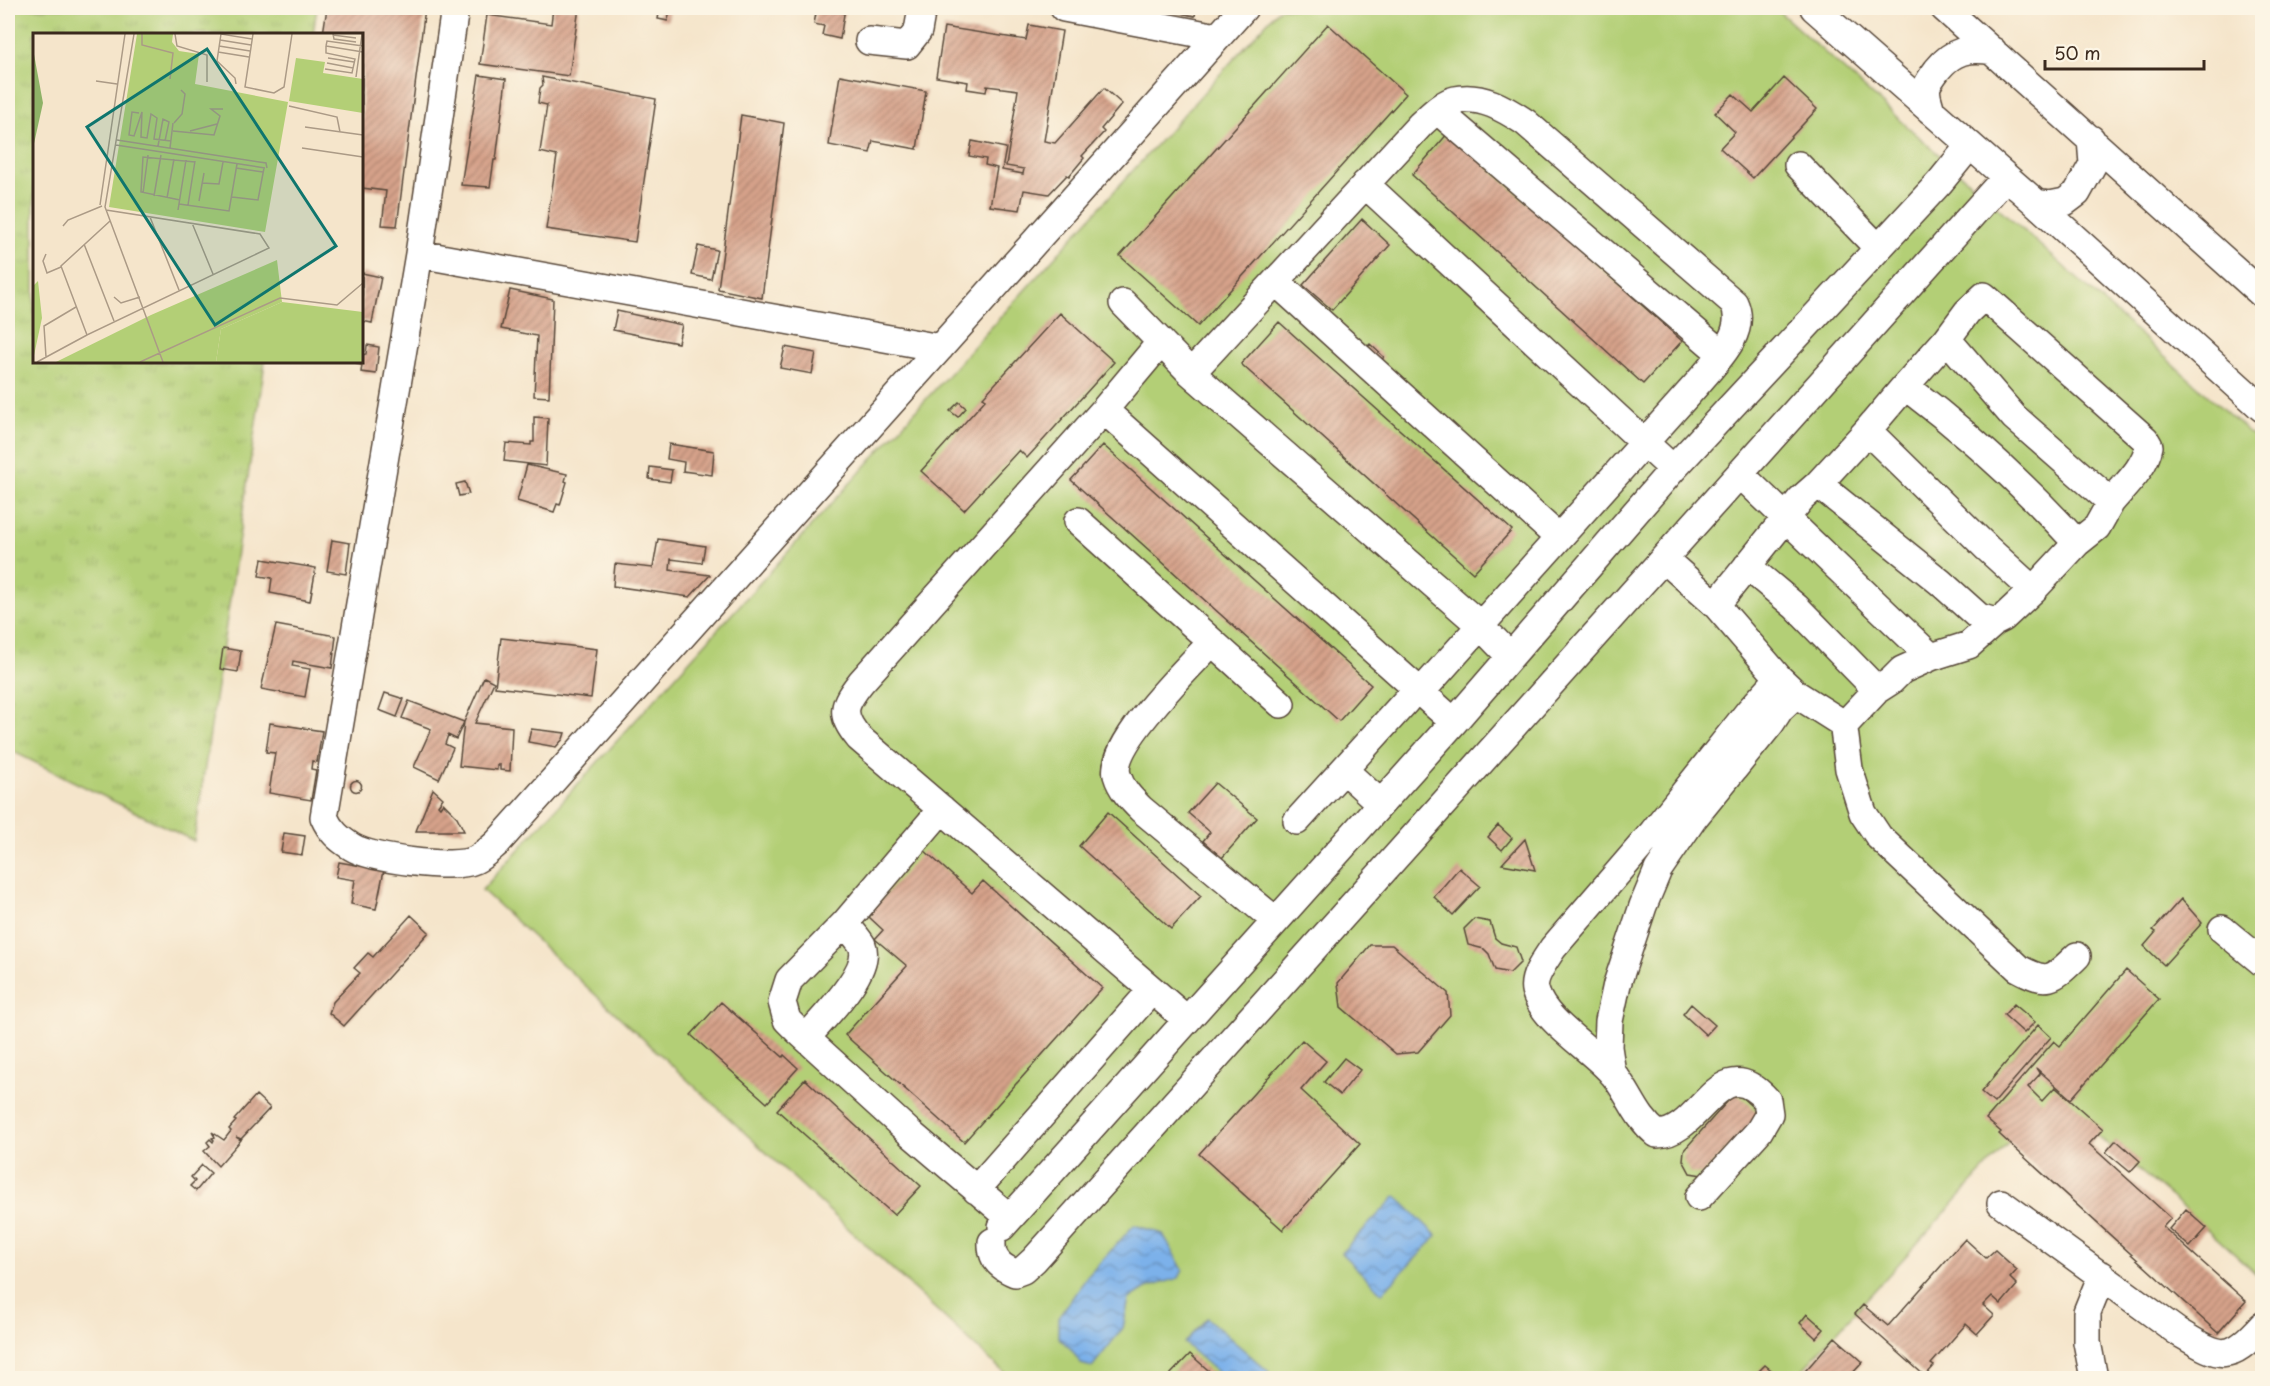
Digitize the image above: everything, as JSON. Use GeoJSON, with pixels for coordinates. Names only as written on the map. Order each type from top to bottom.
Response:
{"type":"FeatureCollection","features":[{"type":"Feature","properties":{"kind":"lane"},"geometry":{"type":"LineString","coordinates":[[455,8],[419,254],[324,817],[328,828],[354,849],[424,863],[474,861],[497,843],[1244,8]]}},
{"type":"Feature","properties":{"kind":"lane"},"geometry":{"type":"LineString","coordinates":[[869,41],[907,45],[918,31],[922,8]]}},
{"type":"Feature","properties":{"kind":"lane"},"geometry":{"type":"LineString","coordinates":[[1064,8],[1217,37]]}},
{"type":"Feature","properties":{"kind":"lane"},"geometry":{"type":"LineString","coordinates":[[1814,8],[2036,203],[2262,408]]}},
{"type":"Feature","properties":{"kind":"lane"},"geometry":{"type":"LineString","coordinates":[[1944,8],[2262,294]]}},
{"type":"Feature","properties":{"kind":"lane"},"geometry":{"type":"LineString","coordinates":[[1930,111],[1927,86],[1946,59],[1961,51],[1977,48],[1993,51]]}},
{"type":"Feature","properties":{"kind":"lane"},"geometry":{"type":"LineString","coordinates":[[1191,373],[1365,184],[1437,110],[1454,100],[1473,99],[1490,102],[1508,110],[1525,122],[1734,303],[1739,312],[1739,322],[1722,354],[1697,384],[1480,625],[1297,821]]}},
{"type":"Feature","properties":{"kind":"lane"},"geometry":{"type":"LineString","coordinates":[[1437,110],[1722,354]]}},
{"type":"Feature","properties":{"kind":"lane"},"geometry":{"type":"LineString","coordinates":[[2036,203],[2050,205],[2065,202],[2077,193],[2093,164],[2091,139]]}},
{"type":"Feature","properties":{"kind":"lane"},"geometry":{"type":"LineString","coordinates":[[1970,145],[1940,182],[1673,469],[1454,722],[1186,1019],[1001,1229],[991,1252],[995,1260],[1005,1269],[1015,1273],[1023,1270],[1034,1260],[2006,177]]}},
{"type":"Feature","properties":{"kind":"lane"},"geometry":{"type":"LineString","coordinates":[[1798,165],[1878,248]]}},
{"type":"Feature","properties":{"kind":"lane"},"geometry":{"type":"LineString","coordinates":[[1365,184],[1673,469]]}},
{"type":"Feature","properties":{"kind":"lane"},"geometry":{"type":"LineString","coordinates":[[419,254],[940,348]]}},
{"type":"Feature","properties":{"kind":"lane"},"geometry":{"type":"LineString","coordinates":[[1276,282],[1558,537]]}},
{"type":"Feature","properties":{"kind":"lane"},"geometry":{"type":"LineString","coordinates":[[1716,605],[1801,499],[1866,432],[1947,339],[1967,312],[1984,296],[2145,439],[2150,446],[2148,455],[2111,502],[2097,527],[2077,543],[2033,590],[1969,645],[1931,657],[1902,670],[1877,690],[1848,721],[1843,722]]}},
{"type":"Feature","properties":{"kind":"lane"},"geometry":{"type":"LineString","coordinates":[[1123,303],[1191,373],[1480,625],[1510,656]]}},
{"type":"Feature","properties":{"kind":"lane"},"geometry":{"type":"LineString","coordinates":[[1947,339],[2014,417],[2111,502]]}},
{"type":"Feature","properties":{"kind":"lane"},"geometry":{"type":"LineString","coordinates":[[1161,342],[1104,410],[861,682],[846,704],[845,713],[847,721],[859,738],[1186,1019]]}},
{"type":"Feature","properties":{"kind":"lane"},"geometry":{"type":"LineString","coordinates":[[1905,386],[1937,409],[2077,543]]}},
{"type":"Feature","properties":{"kind":"lane"},"geometry":{"type":"LineString","coordinates":[[1104,410],[1413,697],[1454,722]]}},
{"type":"Feature","properties":{"kind":"lane"},"geometry":{"type":"LineString","coordinates":[[1866,432],[2033,590]]}},
{"type":"Feature","properties":{"kind":"lane"},"geometry":{"type":"LineString","coordinates":[[1740,474],[1931,657]]}},
{"type":"Feature","properties":{"kind":"lane"},"geometry":{"type":"LineString","coordinates":[[1818,484],[1940,582],[1979,617],[1995,622]]}},
{"type":"Feature","properties":{"kind":"lane"},"geometry":{"type":"LineString","coordinates":[[1078,521],[1281,704]]}},
{"type":"Feature","properties":{"kind":"lane"},"geometry":{"type":"LineString","coordinates":[[1664,559],[1716,605],[1788,686],[1843,722],[1849,769],[1863,813],[1879,837],[2018,968],[2036,978],[2047,978],[2056,976],[2077,956]]}},
{"type":"Feature","properties":{"kind":"lane"},"geometry":{"type":"LineString","coordinates":[[1747,566],[1796,607],[1877,690]]}},
{"type":"Feature","properties":{"kind":"lane"},"geometry":{"type":"LineString","coordinates":[[1212,642],[1142,719],[1123,747],[1117,763],[1117,775],[1125,792],[1141,810],[1276,921]]}},
{"type":"Feature","properties":{"kind":"lane"},"geometry":{"type":"LineString","coordinates":[[1699,1197],[1759,1131],[1769,1114],[1767,1100],[1748,1084],[1732,1082],[1721,1088],[1673,1131],[1657,1134],[1643,1122],[1612,1073],[1544,1007],[1535,990],[1535,984],[1540,969],[1552,948],[1664,838],[1761,716],[1780,709],[1788,686]]}},
{"type":"Feature","properties":{"kind":"lane"},"geometry":{"type":"LineString","coordinates":[[1345,771],[1380,803]]}},
{"type":"Feature","properties":{"kind":"lane"},"geometry":{"type":"LineString","coordinates":[[942,809],[845,923],[789,980],[782,1002],[787,1020],[976,1190],[1001,1229]]}},
{"type":"Feature","properties":{"kind":"lane"},"geometry":{"type":"LineString","coordinates":[[1612,1073],[1608,1047],[1609,1022],[1617,984],[1643,906],[1658,870],[1664,838]]}},
{"type":"Feature","properties":{"kind":"lane"},"geometry":{"type":"LineString","coordinates":[[806,1038],[857,975],[863,955],[862,947],[845,923]]}},
{"type":"Feature","properties":{"kind":"lane"},"geometry":{"type":"LineString","coordinates":[[2222,929],[2262,962]]}},
{"type":"Feature","properties":{"kind":"lane"},"geometry":{"type":"LineString","coordinates":[[976,1190],[1151,991]]}},
{"type":"Feature","properties":{"kind":"lane"},"geometry":{"type":"LineString","coordinates":[[2001,1203],[2178,1332],[2219,1354],[2238,1349],[2262,1326]]}},
{"type":"Feature","properties":{"kind":"lane"},"geometry":{"type":"LineString","coordinates":[[2094,1378],[2087,1342],[2087,1312],[2102,1275]]}},
{"type":"Feature","properties":{"kind":"green space"},"geometry":{"type":"Polygon","coordinates":[[[8,8],[317,8],[313,33],[33,33],[33,363],[265,363],[194,841],[8,749],[8,8]]]}},
{"type":"Feature","properties":{"kind":"green space"},"geometry":{"type":"Polygon","coordinates":[[[1280,8],[1775,8],[2262,444],[2262,1279],[2175,1200],[2050,1097],[1795,1378],[1010,1378],[482,890],[1280,8]]]}},
{"type":"Feature","properties":{"kind":"water"},"geometry":{"type":"Polygon","coordinates":[[[1396,1196],[1437,1236],[1382,1293],[1341,1253],[1396,1196]]]}},
{"type":"Feature","properties":{"kind":"water"},"geometry":{"type":"Polygon","coordinates":[[[1134,1225],[1163,1234],[1183,1270],[1179,1278],[1146,1288],[1129,1299],[1123,1328],[1092,1367],[1081,1364],[1071,1349],[1058,1337],[1058,1318],[1087,1277],[1134,1225]]]}},
{"type":"Feature","properties":{"kind":"water"},"geometry":{"type":"Polygon","coordinates":[[[1207,1318],[1276,1378],[1224,1378],[1184,1343],[1207,1318]]]}},
{"type":"Feature","properties":{"kind":"building"},"geometry":{"type":"Polygon","coordinates":[[[327,8],[425,8],[397,226],[382,225],[386,191],[363,188],[363,33],[323,33],[327,8]]]}},
{"type":"Feature","properties":{"kind":"building"},"geometry":{"type":"Polygon","coordinates":[[[553,8],[579,8],[569,76],[480,64],[487,15],[551,24],[553,8]]]}},
{"type":"Feature","properties":{"kind":"building"},"geometry":{"type":"Polygon","coordinates":[[[660,8],[670,8],[668,21],[658,19],[660,8]]]}},
{"type":"Feature","properties":{"kind":"building"},"geometry":{"type":"Polygon","coordinates":[[[817,8],[827,10],[828,8],[845,8],[840,39],[822,35],[824,26],[814,24],[817,8]]]}},
{"type":"Feature","properties":{"kind":"building"},"geometry":{"type":"Polygon","coordinates":[[[1156,8],[1196,8],[1195,16],[1156,8]]]}},
{"type":"Feature","properties":{"kind":"building"},"geometry":{"type":"Polygon","coordinates":[[[1328,24],[1406,94],[1198,326],[1120,256],[1328,24]]]}},
{"type":"Feature","properties":{"kind":"building"},"geometry":{"type":"Polygon","coordinates":[[[1029,25],[1062,31],[1044,141],[1055,143],[1104,88],[1122,104],[1101,129],[1104,132],[1082,156],[1084,158],[1069,176],[1067,175],[1049,194],[1024,190],[1020,210],[990,206],[997,168],[985,165],[986,159],[969,156],[972,141],[1006,148],[1002,170],[1023,174],[1024,169],[1006,166],[1018,90],[987,86],[986,92],[967,89],[968,82],[936,77],[944,27],[1026,40],[1029,25]]]}},
{"type":"Feature","properties":{"kind":"building"},"geometry":{"type":"Polygon","coordinates":[[[479,75],[506,79],[496,160],[494,160],[490,187],[461,185],[479,75]]]}},
{"type":"Feature","properties":{"kind":"building"},"geometry":{"type":"Polygon","coordinates":[[[840,75],[926,91],[917,149],[873,141],[870,153],[829,145],[840,75]]]}},
{"type":"Feature","properties":{"kind":"building"},"geometry":{"type":"Polygon","coordinates":[[[542,77],[656,99],[635,242],[546,229],[557,156],[540,152],[547,105],[538,103],[540,88],[543,85],[542,77]]]}},
{"type":"Feature","properties":{"kind":"building"},"geometry":{"type":"Polygon","coordinates":[[[1784,78],[1817,109],[1753,178],[1720,148],[1735,132],[1715,113],[1733,94],[1753,112],[1784,78]]]}},
{"type":"Feature","properties":{"kind":"building"},"geometry":{"type":"Polygon","coordinates":[[[741,115],[784,123],[762,298],[718,289],[741,115]]]}},
{"type":"Feature","properties":{"kind":"building"},"geometry":{"type":"Polygon","coordinates":[[[1449,132],[1682,341],[1643,384],[1412,175],[1449,132]]]}},
{"type":"Feature","properties":{"kind":"building"},"geometry":{"type":"Polygon","coordinates":[[[1362,219],[1390,245],[1332,310],[1303,285],[1362,219]]]}},
{"type":"Feature","properties":{"kind":"building"},"geometry":{"type":"Polygon","coordinates":[[[698,246],[717,250],[711,279],[692,275],[698,246]]]}},
{"type":"Feature","properties":{"kind":"building"},"geometry":{"type":"Polygon","coordinates":[[[363,273],[381,277],[372,323],[363,321],[363,273]]]}},
{"type":"Feature","properties":{"kind":"building"},"geometry":{"type":"Polygon","coordinates":[[[510,290],[553,299],[549,397],[534,396],[537,336],[501,329],[510,290]]]}},
{"type":"Feature","properties":{"kind":"building"},"geometry":{"type":"Polygon","coordinates":[[[617,311],[682,325],[678,343],[613,330],[617,311]]]}},
{"type":"Feature","properties":{"kind":"building"},"geometry":{"type":"Polygon","coordinates":[[[1060,313],[1114,362],[1027,458],[1019,450],[964,510],[921,471],[986,399],[983,397],[1060,313]]]}},
{"type":"Feature","properties":{"kind":"building"},"geometry":{"type":"Polygon","coordinates":[[[1279,322],[1512,530],[1473,573],[1241,364],[1279,322]]]}},
{"type":"Feature","properties":{"kind":"building"},"geometry":{"type":"Polygon","coordinates":[[[1370,344],[1384,357],[1374,368],[1360,354],[1370,344]]]}},
{"type":"Feature","properties":{"kind":"building"},"geometry":{"type":"Polygon","coordinates":[[[367,345],[379,347],[376,374],[361,372],[362,365],[357,364],[363,363],[363,355],[366,354],[367,345]]]}},
{"type":"Feature","properties":{"kind":"building"},"geometry":{"type":"Polygon","coordinates":[[[785,347],[816,353],[812,374],[780,368],[785,347]]]}},
{"type":"Feature","properties":{"kind":"building"},"geometry":{"type":"Polygon","coordinates":[[[959,402],[966,408],[958,417],[950,411],[959,402]]]}},
{"type":"Feature","properties":{"kind":"building"},"geometry":{"type":"Polygon","coordinates":[[[534,417],[548,418],[546,466],[504,461],[506,443],[531,445],[531,442],[534,442],[534,417]]]}},
{"type":"Feature","properties":{"kind":"building"},"geometry":{"type":"Polygon","coordinates":[[[669,444],[714,451],[712,475],[683,471],[684,462],[667,459],[669,444]]]}},
{"type":"Feature","properties":{"kind":"building"},"geometry":{"type":"Polygon","coordinates":[[[1103,445],[1371,685],[1339,721],[1071,480],[1103,445]]]}},
{"type":"Feature","properties":{"kind":"building"},"geometry":{"type":"Polygon","coordinates":[[[527,465],[567,474],[560,505],[557,504],[554,512],[517,501],[527,465]]]}},
{"type":"Feature","properties":{"kind":"building"},"geometry":{"type":"Polygon","coordinates":[[[650,467],[672,470],[670,482],[649,479],[650,467]]]}},
{"type":"Feature","properties":{"kind":"building"},"geometry":{"type":"Polygon","coordinates":[[[465,482],[469,494],[459,496],[456,484],[465,482]]]}},
{"type":"Feature","properties":{"kind":"building"},"geometry":{"type":"Polygon","coordinates":[[[658,539],[705,546],[702,563],[671,559],[670,570],[710,575],[690,597],[613,586],[615,564],[653,568],[658,539]]]}},
{"type":"Feature","properties":{"kind":"building"},"geometry":{"type":"Polygon","coordinates":[[[332,540],[350,543],[346,574],[327,571],[332,540]]]}},
{"type":"Feature","properties":{"kind":"building"},"geometry":{"type":"Polygon","coordinates":[[[262,559],[316,568],[310,601],[270,593],[272,578],[259,576],[262,559]]]}},
{"type":"Feature","properties":{"kind":"building"},"geometry":{"type":"Polygon","coordinates":[[[276,625],[336,636],[332,668],[293,661],[292,666],[310,669],[305,697],[261,689],[276,625]]]}},
{"type":"Feature","properties":{"kind":"building"},"geometry":{"type":"Polygon","coordinates":[[[501,638],[597,649],[591,698],[495,687],[501,638]]]}},
{"type":"Feature","properties":{"kind":"building"},"geometry":{"type":"Polygon","coordinates":[[[223,648],[241,651],[238,672],[220,669],[223,648]]]}},
{"type":"Feature","properties":{"kind":"building"},"geometry":{"type":"Polygon","coordinates":[[[484,677],[494,682],[475,723],[512,727],[510,771],[500,770],[500,765],[497,765],[497,770],[459,766],[464,722],[484,677]]]}},
{"type":"Feature","properties":{"kind":"building"},"geometry":{"type":"Polygon","coordinates":[[[385,693],[404,699],[397,717],[379,710],[385,693]]]}},
{"type":"Feature","properties":{"kind":"building"},"geometry":{"type":"Polygon","coordinates":[[[409,701],[464,722],[456,739],[448,735],[445,744],[453,748],[439,779],[414,767],[431,729],[402,718],[409,701]]]}},
{"type":"Feature","properties":{"kind":"building"},"geometry":{"type":"Polygon","coordinates":[[[270,723],[322,731],[317,762],[312,761],[311,769],[316,770],[311,800],[269,793],[275,753],[266,752],[270,723]]]}},
{"type":"Feature","properties":{"kind":"building"},"geometry":{"type":"Polygon","coordinates":[[[531,729],[565,733],[556,747],[528,742],[531,729]]]}},
{"type":"Feature","properties":{"kind":"building"},"geometry":{"type":"Polygon","coordinates":[[[356,780],[362,786],[356,792],[350,786],[356,780]]]}},
{"type":"Feature","properties":{"kind":"building"},"geometry":{"type":"Polygon","coordinates":[[[1215,783],[1257,818],[1222,858],[1203,841],[1210,832],[1188,813],[1215,783]]]}},
{"type":"Feature","properties":{"kind":"building"},"geometry":{"type":"Polygon","coordinates":[[[433,789],[443,798],[438,805],[440,807],[443,803],[457,817],[464,831],[416,831],[433,789]]]}},
{"type":"Feature","properties":{"kind":"building"},"geometry":{"type":"Polygon","coordinates":[[[1108,812],[1201,896],[1171,929],[1079,846],[1108,812]]]}},
{"type":"Feature","properties":{"kind":"building"},"geometry":{"type":"Polygon","coordinates":[[[1498,825],[1512,838],[1502,850],[1488,837],[1498,825]]]}},
{"type":"Feature","properties":{"kind":"building"},"geometry":{"type":"Polygon","coordinates":[[[284,833],[305,836],[302,855],[281,852],[284,833]]]}},
{"type":"Feature","properties":{"kind":"building"},"geometry":{"type":"Polygon","coordinates":[[[1525,839],[1535,870],[1502,864],[1525,839]]]}},
{"type":"Feature","properties":{"kind":"building"},"geometry":{"type":"Polygon","coordinates":[[[924,850],[972,893],[983,881],[1102,988],[964,1142],[845,1035],[907,966],[875,939],[883,930],[869,917],[872,914],[870,912],[924,850]]]}},
{"type":"Feature","properties":{"kind":"building"},"geometry":{"type":"Polygon","coordinates":[[[339,862],[384,870],[376,909],[351,904],[355,880],[336,877],[339,862]]]}},
{"type":"Feature","properties":{"kind":"building"},"geometry":{"type":"Polygon","coordinates":[[[1459,868],[1480,886],[1453,915],[1434,897],[1459,868]]]}},
{"type":"Feature","properties":{"kind":"building"},"geometry":{"type":"Polygon","coordinates":[[[2181,899],[2202,923],[2164,965],[2144,946],[2156,932],[2153,930],[2181,899]]]}},
{"type":"Feature","properties":{"kind":"building"},"geometry":{"type":"Polygon","coordinates":[[[411,915],[429,932],[344,1026],[329,1013],[333,1002],[360,973],[354,968],[368,953],[373,957],[411,915]]]}},
{"type":"Feature","properties":{"kind":"building"},"geometry":{"type":"Polygon","coordinates":[[[1474,919],[1490,922],[1495,938],[1501,943],[1516,947],[1521,962],[1510,973],[1495,970],[1489,954],[1484,949],[1468,945],[1464,929],[1474,919]]]}},
{"type":"Feature","properties":{"kind":"building"},"geometry":{"type":"Polygon","coordinates":[[[1370,945],[1392,945],[1448,993],[1450,1015],[1418,1052],[1396,1054],[1341,1007],[1338,983],[1370,945]]]}},
{"type":"Feature","properties":{"kind":"building"},"geometry":{"type":"Polygon","coordinates":[[[2126,970],[2159,999],[2071,1099],[2036,1068],[2040,1074],[2028,1087],[2042,1101],[2055,1087],[2103,1129],[2089,1144],[2171,1218],[2163,1227],[2246,1301],[2218,1333],[1999,1134],[2001,1132],[1986,1119],[2054,1041],[2060,1046],[2126,970]]]}},
{"type":"Feature","properties":{"kind":"building"},"geometry":{"type":"Polygon","coordinates":[[[721,1002],[798,1068],[767,1103],[691,1035],[721,1002]]]}},
{"type":"Feature","properties":{"kind":"building"},"geometry":{"type":"Polygon","coordinates":[[[1691,1004],[1715,1025],[1706,1035],[1683,1014],[1691,1004]]]}},
{"type":"Feature","properties":{"kind":"building"},"geometry":{"type":"Polygon","coordinates":[[[2014,1004],[2035,1022],[2024,1033],[2004,1015],[2014,1004]]]}},
{"type":"Feature","properties":{"kind":"building"},"geometry":{"type":"Polygon","coordinates":[[[2038,1025],[2051,1037],[1994,1103],[1981,1092],[2038,1025]]]}},
{"type":"Feature","properties":{"kind":"building"},"geometry":{"type":"Polygon","coordinates":[[[1302,1040],[1326,1061],[1301,1090],[1360,1144],[1283,1230],[1199,1154],[1302,1040]]]}},
{"type":"Feature","properties":{"kind":"building"},"geometry":{"type":"Polygon","coordinates":[[[1344,1058],[1360,1070],[1340,1095],[1324,1082],[1344,1058]]]}},
{"type":"Feature","properties":{"kind":"building"},"geometry":{"type":"Polygon","coordinates":[[[805,1079],[921,1186],[894,1215],[777,1110],[805,1079]]]}},
{"type":"Feature","properties":{"kind":"building"},"geometry":{"type":"Polygon","coordinates":[[[1736,1092],[1761,1115],[1702,1175],[1690,1173],[1683,1160],[1684,1150],[1736,1092]]]}},
{"type":"Feature","properties":{"kind":"building"},"geometry":{"type":"Polygon","coordinates":[[[256,1095],[270,1108],[241,1139],[236,1137],[241,1140],[218,1166],[204,1151],[210,1146],[207,1142],[210,1139],[213,1142],[214,1140],[212,1132],[224,1140],[236,1121],[234,1120],[256,1095]]]}},
{"type":"Feature","properties":{"kind":"building"},"geometry":{"type":"Polygon","coordinates":[[[2116,1140],[2140,1161],[2130,1172],[2106,1152],[2116,1140]]]}},
{"type":"Feature","properties":{"kind":"building"},"geometry":{"type":"Polygon","coordinates":[[[202,1165],[211,1173],[196,1191],[190,1186],[195,1181],[191,1177],[202,1165]]]}},
{"type":"Feature","properties":{"kind":"building"},"geometry":{"type":"Polygon","coordinates":[[[2186,1209],[2207,1228],[2190,1247],[2169,1229],[2186,1209]]]}},
{"type":"Feature","properties":{"kind":"building"},"geometry":{"type":"Polygon","coordinates":[[[1965,1239],[1986,1258],[1995,1250],[2017,1270],[2010,1278],[2017,1285],[2001,1304],[1992,1296],[1983,1305],[1994,1315],[1977,1334],[1966,1324],[1931,1364],[1934,1366],[1925,1376],[1855,1314],[1863,1305],[1888,1326],[1965,1239]]]}},
{"type":"Feature","properties":{"kind":"building"},"geometry":{"type":"Polygon","coordinates":[[[1807,1314],[1824,1329],[1816,1338],[1800,1323],[1807,1314]]]}},
{"type":"Feature","properties":{"kind":"building"},"geometry":{"type":"Polygon","coordinates":[[[1835,1337],[1863,1362],[1848,1378],[1799,1378],[1835,1337]]]}},
{"type":"Feature","properties":{"kind":"building"},"geometry":{"type":"Polygon","coordinates":[[[1190,1354],[1217,1378],[1167,1378],[1190,1354]]]}},
{"type":"Feature","properties":{"kind":"building"},"geometry":{"type":"Polygon","coordinates":[[[1765,1365],[1781,1378],[1752,1378],[1765,1365]]]}}]}
